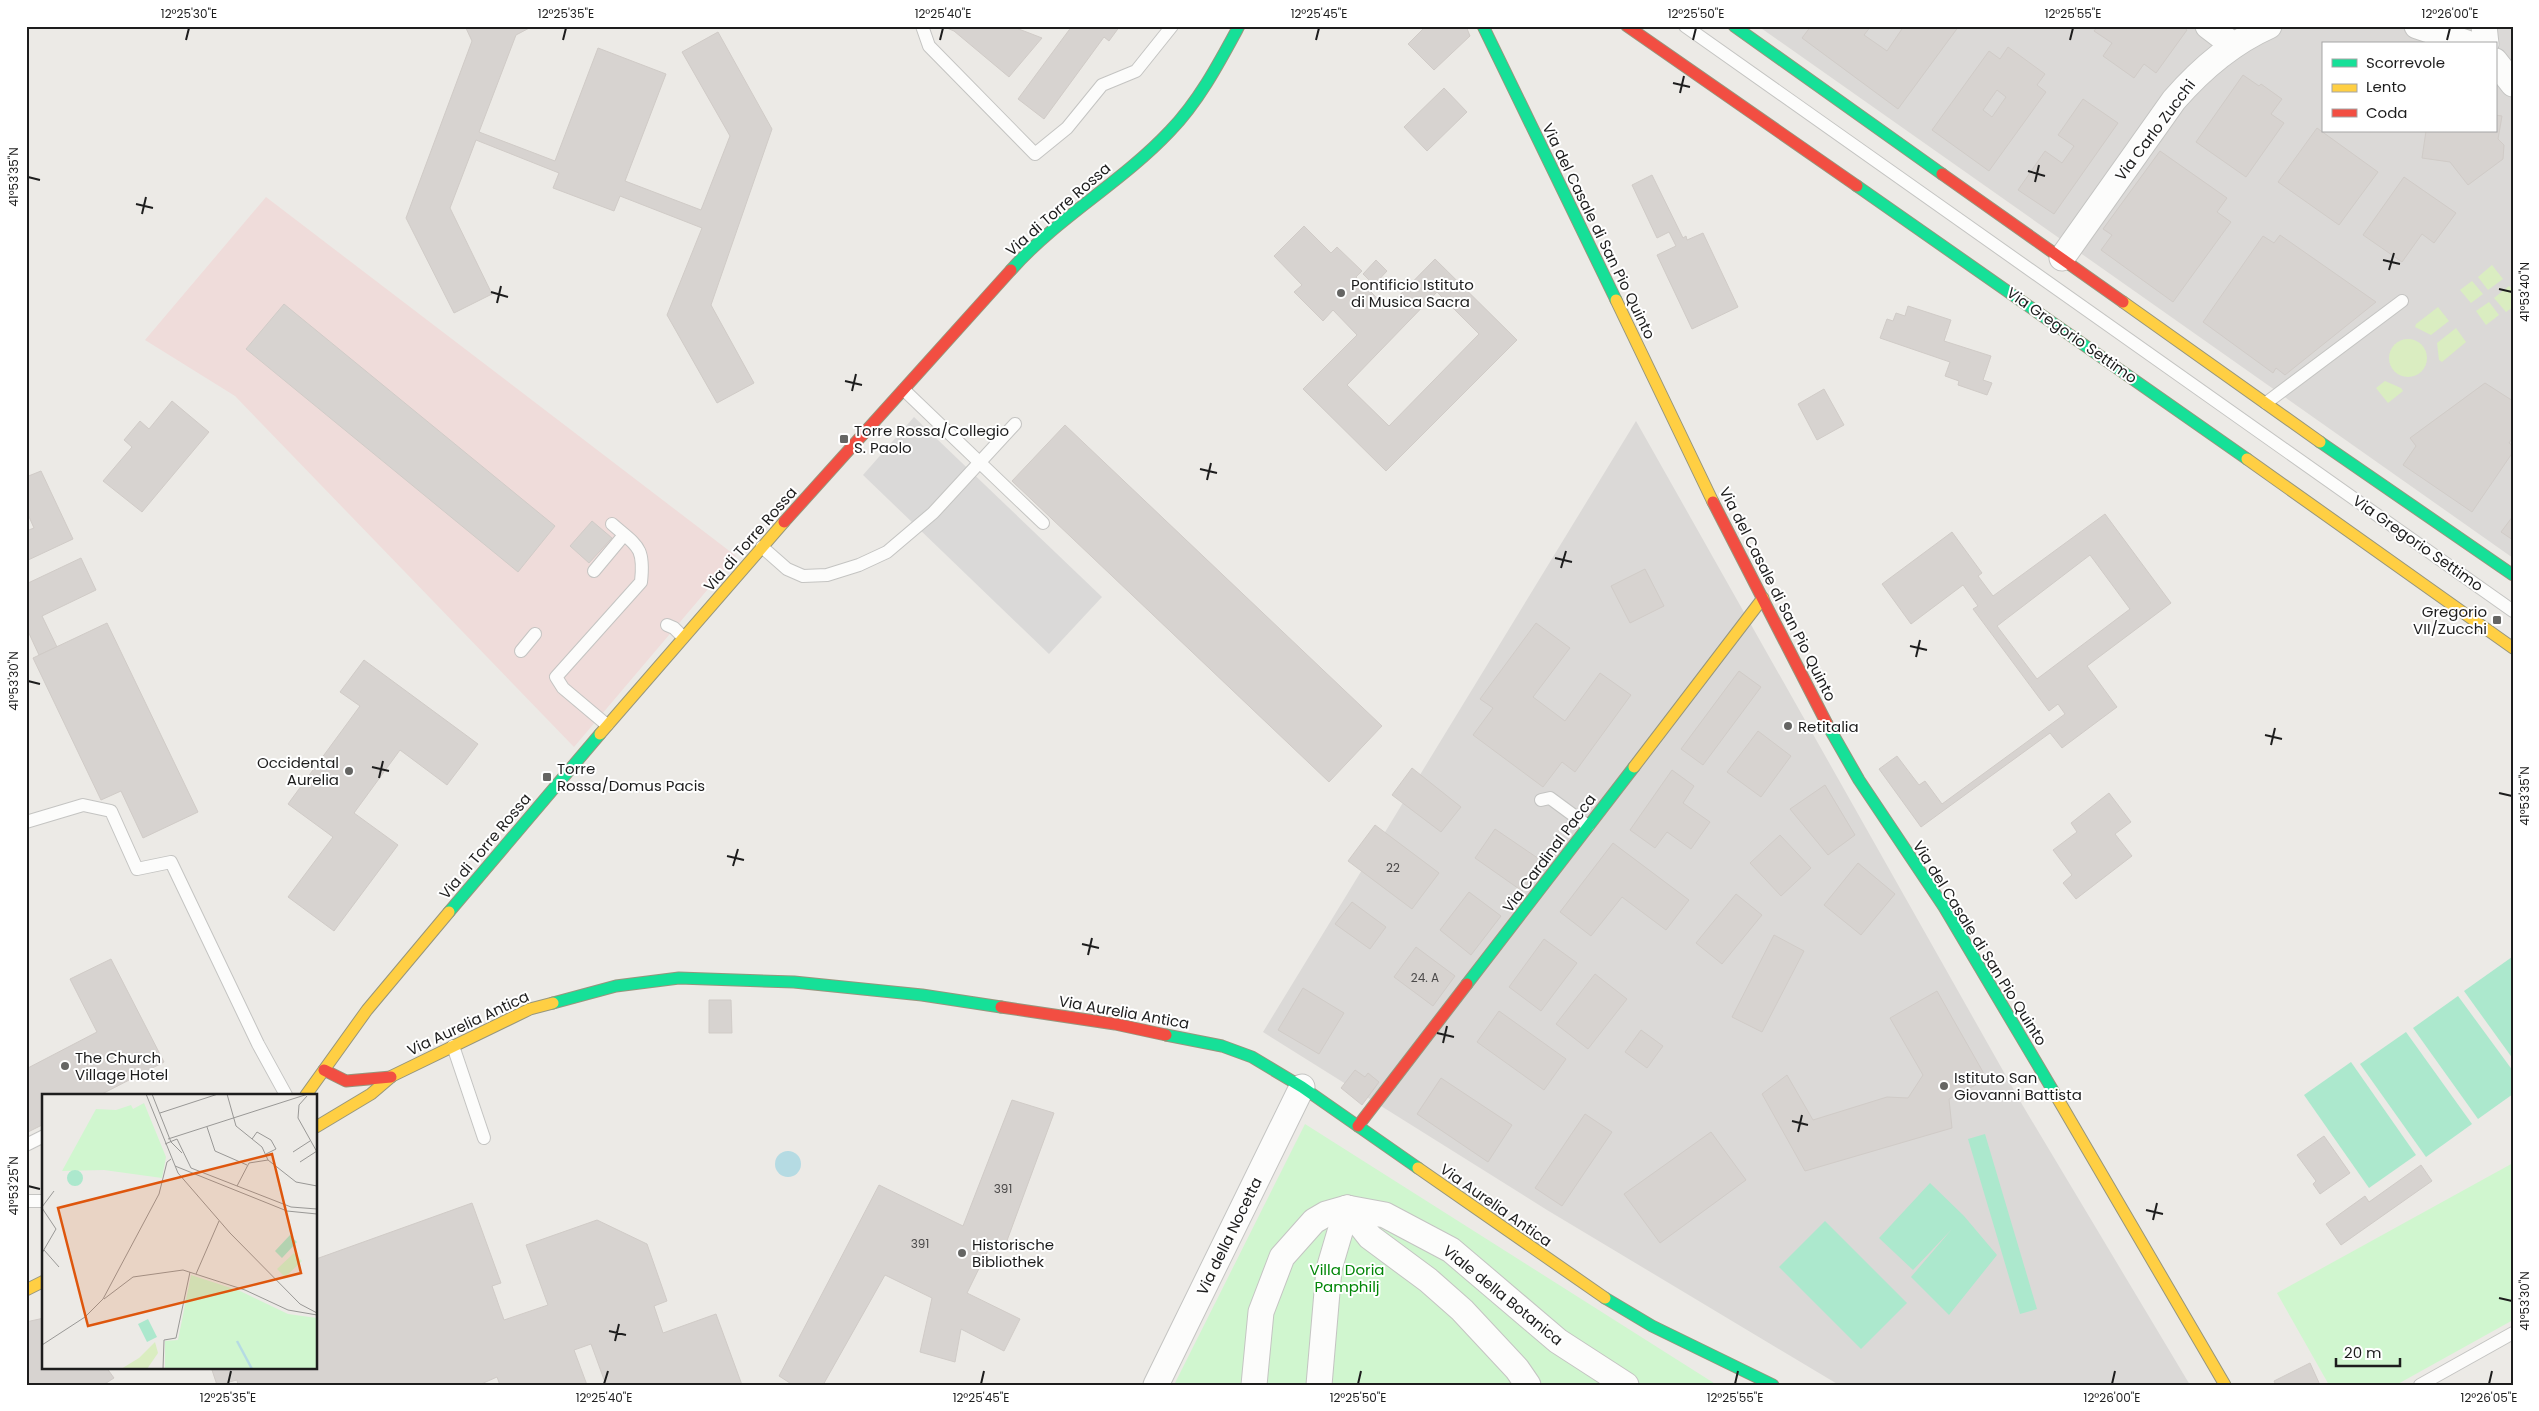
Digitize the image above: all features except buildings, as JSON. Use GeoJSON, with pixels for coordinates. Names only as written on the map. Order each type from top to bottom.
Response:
{"type":"FeatureCollection","features":[{"type":"Feature","properties":{"kind":"main road","name":"Via di Torre Rossa"},"geometry":{"type":"LineString","coordinates":[[307,1094],[367,1010],[607,725],[762,547],[1032,248],[1170,130],[1207,80],[1240,26]]}},
{"type":"Feature","properties":{"kind":"main road","name":"Via Gregorio Settimo"},"geometry":{"type":"LineString","coordinates":[[1627,26],[2106,359],[2513,648]]}},
{"type":"Feature","properties":{"kind":"main road","name":"Via Gregorio Settimo"},"geometry":{"type":"LineString","coordinates":[[1734,26],[2266,403],[2513,575]]}},
{"type":"Feature","properties":{"kind":"main road","name":"Via del Casale di San Pio Quinto"},"geometry":{"type":"LineString","coordinates":[[1485,28],[1731,538],[1848,762],[1944,907],[2225,1385]]}},
{"type":"Feature","properties":{"kind":"main road","name":"Via Cardinal Pacca"},"geometry":{"type":"LineString","coordinates":[[1358,1126],[1762,598]]}},
{"type":"Feature","properties":{"kind":"main road","name":"Via Aurelia Antica"},"geometry":{"type":"LineString","coordinates":[[318,1126],[371,1094],[392,1076],[530,1009],[601,989],[648,981],[679,978],[749,979],[922,995],[1160,1032],[1208,1042],[1236,1051],[1267,1066],[1302,1087],[1606,1299],[1659,1329],[1773,1385]]}},
{"type":"Feature","properties":{"kind":"main road","name":"Via Aurelia Antica"},"geometry":{"type":"LineString","coordinates":[[324,1070],[346,1081],[355,1082],[392,1076]]}},
{"type":"Feature","properties":{"kind":"main road"},"geometry":{"type":"LineString","coordinates":[[26,1290],[42,1282]]}},
{"type":"Feature","properties":{"kind":"street"},"geometry":{"type":"LineString","coordinates":[[2208,26],[2233,45]]}},
{"type":"Feature","properties":{"kind":"street","name":"Via Carlo Zucchi"},"geometry":{"type":"LineString","coordinates":[[2062,258],[2174,100],[2207,65],[2233,45],[2269,26]]}},
{"type":"Feature","properties":{"kind":"street"},"geometry":{"type":"LineString","coordinates":[[2417,26],[2464,42]]}},
{"type":"Feature","properties":{"kind":"street"},"geometry":{"type":"LineString","coordinates":[[2484,26],[2486,42]]}},
{"type":"Feature","properties":{"kind":"street"},"geometry":{"type":"LineString","coordinates":[[2496,62],[2513,84]]}},
{"type":"Feature","properties":{"kind":"street","name":"Via della Nocetta"},"geometry":{"type":"LineString","coordinates":[[1156,1385],[1302,1087]]}},
{"type":"Feature","properties":{"kind":"street"},"geometry":{"type":"LineString","coordinates":[[1254,1385],[1261,1312],[1282,1257],[1314,1221],[1326,1214],[1347,1208]]}},
{"type":"Feature","properties":{"kind":"street"},"geometry":{"type":"LineString","coordinates":[[1319,1385],[1330,1269],[1347,1208]]}},
{"type":"Feature","properties":{"kind":"street"},"geometry":{"type":"LineString","coordinates":[[1347,1208],[1370,1237],[1428,1280],[1462,1310],[1517,1369],[1528,1385]]}},
{"type":"Feature","properties":{"kind":"street","name":"Viale della Botanica"},"geometry":{"type":"LineString","coordinates":[[1347,1208],[1376,1212],[1450,1250],[1558,1341],[1626,1385]]}},
{"type":"Feature","properties":{"kind":"lane"},"geometry":{"type":"LineString","coordinates":[[922,26],[929,46],[1035,154],[1067,128],[1102,85],[1136,71],[1172,26]]}},
{"type":"Feature","properties":{"kind":"lane","name":"Via Gregorio Settimo"},"geometry":{"type":"LineString","coordinates":[[1685,26],[2513,611]]}},
{"type":"Feature","properties":{"kind":"lane"},"geometry":{"type":"LineString","coordinates":[[2266,403],[2402,301]]}},
{"type":"Feature","properties":{"kind":"lane"},"geometry":{"type":"LineString","coordinates":[[904,390],[1043,522]]}},
{"type":"Feature","properties":{"kind":"lane"},"geometry":{"type":"LineString","coordinates":[[762,547],[786,569],[803,576],[827,575],[859,565],[887,552],[925,519],[1015,424]]}},
{"type":"Feature","properties":{"kind":"lane"},"geometry":{"type":"LineString","coordinates":[[607,725],[563,688],[556,677],[641,582],[643,564],[641,550],[612,524]]}},
{"type":"Feature","properties":{"kind":"lane"},"geometry":{"type":"LineString","coordinates":[[594,571],[624,535]]}},
{"type":"Feature","properties":{"kind":"lane"},"geometry":{"type":"LineString","coordinates":[[666,626],[674,628],[684,637]]}},
{"type":"Feature","properties":{"kind":"lane"},"geometry":{"type":"LineString","coordinates":[[522,651],[535,634]]}},
{"type":"Feature","properties":{"kind":"lane"},"geometry":{"type":"LineString","coordinates":[[1541,800],[1550,798],[1588,826]]}},
{"type":"Feature","properties":{"kind":"lane"},"geometry":{"type":"LineString","coordinates":[[26,822],[83,805],[111,811],[137,869],[172,862],[258,1044],[285,1094]]}},
{"type":"Feature","properties":{"kind":"lane"},"geometry":{"type":"LineString","coordinates":[[453,1046],[484,1138]]}},
{"type":"Feature","properties":{"kind":"lane"},"geometry":{"type":"LineString","coordinates":[[26,1145],[42,1137]]}},
{"type":"Feature","properties":{"kind":"lane"},"geometry":{"type":"LineString","coordinates":[[26,1201],[42,1201]]}},
{"type":"Feature","properties":{"kind":"lane"},"geometry":{"type":"LineString","coordinates":[[2420,1385],[2513,1334]]}},
{"type":"Feature","properties":{"kind":"shaded area"},"geometry":{"type":"Polygon","coordinates":[[[1758,26],[2513,26],[2513,558],[1758,26]]]}},
{"type":"Feature","properties":{"kind":"shaded area"},"geometry":{"type":"Polygon","coordinates":[[[266,197],[736,556],[574,747],[235,396],[145,340],[266,197]]]}},
{"type":"Feature","properties":{"kind":"shaded area"},"geometry":{"type":"Polygon","coordinates":[[[914,417],[1102,597],[1049,654],[863,475],[914,417]]]}},
{"type":"Feature","properties":{"kind":"shaded area"},"geometry":{"type":"Polygon","coordinates":[[[1636,421],[2023,1106],[2190,1385],[1839,1385],[1547,1210],[1263,1032],[1636,421]]]}},
{"type":"Feature","properties":{"kind":"green space"},"geometry":{"type":"Polygon","coordinates":[[[2492,265],[2503,279],[2488,290],[2478,277],[2492,265]]]}},
{"type":"Feature","properties":{"kind":"green space"},"geometry":{"type":"Polygon","coordinates":[[[2472,281],[2483,294],[2471,303],[2460,290],[2472,281]]]}},
{"type":"Feature","properties":{"kind":"green space"},"geometry":{"type":"Polygon","coordinates":[[[2509,286],[2513,291],[2513,307],[2506,312],[2494,298],[2509,286]]]}},
{"type":"Feature","properties":{"kind":"green space"},"geometry":{"type":"Polygon","coordinates":[[[2489,302],[2499,315],[2486,325],[2476,311],[2489,302]]]}},
{"type":"Feature","properties":{"kind":"green space"},"geometry":{"type":"Polygon","coordinates":[[[2438,307],[2449,321],[2431,335],[2415,327],[2416,324],[2438,307]]]}},
{"type":"Feature","properties":{"kind":"green space"},"geometry":{"type":"Polygon","coordinates":[[[2456,328],[2466,342],[2442,362],[2439,360],[2437,343],[2456,328]]]}},
{"type":"Feature","properties":{"kind":"green space"},"geometry":{"type":"Polygon","coordinates":[[[2408,339],[2421,345],[2427,358],[2421,371],[2408,377],[2395,371],[2389,358],[2395,345],[2408,339]]]}},
{"type":"Feature","properties":{"kind":"green space"},"geometry":{"type":"Polygon","coordinates":[[[2385,381],[2401,388],[2403,391],[2388,403],[2376,388],[2385,381]]]}},
{"type":"Feature","properties":{"kind":"green space"},"geometry":{"type":"Polygon","coordinates":[[[2513,958],[2513,1059],[2464,991],[2513,958]]]}},
{"type":"Feature","properties":{"kind":"green space"},"geometry":{"type":"Polygon","coordinates":[[[2458,996],[2513,1071],[2513,1094],[2478,1119],[2413,1028],[2458,996]]]}},
{"type":"Feature","properties":{"kind":"green space"},"geometry":{"type":"Polygon","coordinates":[[[2406,1032],[2472,1124],[2426,1157],[2360,1064],[2406,1032]]]}},
{"type":"Feature","properties":{"kind":"green space"},"geometry":{"type":"Polygon","coordinates":[[[2351,1062],[2416,1155],[2369,1188],[2304,1095],[2351,1062]]]}},
{"type":"Feature","properties":{"kind":"green space","name":"Villa Doria Pamphilj"},"geometry":{"type":"Polygon","coordinates":[[[1305,1124],[1717,1385],[1174,1385],[1305,1124]]]}},
{"type":"Feature","properties":{"kind":"green space"},"geometry":{"type":"Polygon","coordinates":[[[1985,1134],[2037,1309],[2020,1314],[1968,1139],[1985,1134]]]}},
{"type":"Feature","properties":{"kind":"green space"},"geometry":{"type":"Polygon","coordinates":[[[2513,1163],[2513,1320],[2396,1385],[2329,1385],[2277,1293],[2513,1163]]]}},
{"type":"Feature","properties":{"kind":"green space"},"geometry":{"type":"Polygon","coordinates":[[[1930,1183],[1964,1216],[1997,1255],[1949,1315],[1911,1277],[1952,1229],[1913,1270],[1879,1238],[1930,1183]]]}},
{"type":"Feature","properties":{"kind":"green space"},"geometry":{"type":"Polygon","coordinates":[[[1825,1221],[1907,1303],[1861,1349],[1779,1267],[1825,1221]]]}},
{"type":"Feature","properties":{"kind":"water"},"geometry":{"type":"Polygon","coordinates":[[[788,1151],[797,1155],[801,1164],[797,1173],[788,1177],[779,1173],[775,1164],[779,1155],[788,1151]]]}},
{"type":"Feature","properties":{"kind":"traffic: fast"},"geometry":{"type":"LineString","coordinates":[[1011,270],[1049,233],[1131,167],[1170,131],[1199,94],[1239,26]]}},
{"type":"Feature","properties":{"kind":"traffic: fast"},"geometry":{"type":"LineString","coordinates":[[1483,26],[1616,300]]}},
{"type":"Feature","properties":{"kind":"traffic: fast"},"geometry":{"type":"LineString","coordinates":[[1734,26],[1942,174]]}},
{"type":"Feature","properties":{"kind":"traffic: fast"},"geometry":{"type":"LineString","coordinates":[[1857,186],[2247,459]]}},
{"type":"Feature","properties":{"kind":"traffic: fast"},"geometry":{"type":"LineString","coordinates":[[2320,442],[2513,575]]}},
{"type":"Feature","properties":{"kind":"traffic: fast"},"geometry":{"type":"LineString","coordinates":[[1827,724],[1859,780],[1944,907],[2055,1094]]}},
{"type":"Feature","properties":{"kind":"traffic: fast"},"geometry":{"type":"LineString","coordinates":[[449,912],[600,734]]}},
{"type":"Feature","properties":{"kind":"traffic: fast"},"geometry":{"type":"LineString","coordinates":[[1467,984],[1634,767]]}},
{"type":"Feature","properties":{"kind":"traffic: fast"},"geometry":{"type":"LineString","coordinates":[[553,1003],[616,986],[679,978],[794,982],[922,995],[1001,1007]]}},
{"type":"Feature","properties":{"kind":"traffic: fast"},"geometry":{"type":"LineString","coordinates":[[1166,1035],[1222,1046],[1252,1057],[1302,1087],[1418,1168]]}},
{"type":"Feature","properties":{"kind":"traffic: fast"},"geometry":{"type":"LineString","coordinates":[[1605,1298],[1652,1326],[1773,1385]]}},
{"type":"Feature","properties":{"kind":"traffic: slow"},"geometry":{"type":"LineString","coordinates":[[1616,300],[1713,502]]}},
{"type":"Feature","properties":{"kind":"traffic: slow"},"geometry":{"type":"LineString","coordinates":[[2123,302],[2320,442]]}},
{"type":"Feature","properties":{"kind":"traffic: slow"},"geometry":{"type":"LineString","coordinates":[[2247,459],[2513,648]]}},
{"type":"Feature","properties":{"kind":"traffic: slow"},"geometry":{"type":"LineString","coordinates":[[600,734],[784,522]]}},
{"type":"Feature","properties":{"kind":"traffic: slow"},"geometry":{"type":"LineString","coordinates":[[1634,767],[1763,598]]}},
{"type":"Feature","properties":{"kind":"traffic: slow"},"geometry":{"type":"LineString","coordinates":[[307,1094],[367,1010],[449,912]]}},
{"type":"Feature","properties":{"kind":"traffic: slow"},"geometry":{"type":"LineString","coordinates":[[318,1126],[371,1094],[392,1076],[530,1009],[553,1003]]}},
{"type":"Feature","properties":{"kind":"traffic: slow"},"geometry":{"type":"LineString","coordinates":[[2055,1094],[2225,1385]]}},
{"type":"Feature","properties":{"kind":"traffic: slow"},"geometry":{"type":"LineString","coordinates":[[1418,1168],[1605,1298]]}},
{"type":"Feature","properties":{"kind":"traffic: slow"},"geometry":{"type":"LineString","coordinates":[[26,1290],[42,1282]]}},
{"type":"Feature","properties":{"kind":"traffic: jam"},"geometry":{"type":"LineString","coordinates":[[1627,26],[1857,186]]}},
{"type":"Feature","properties":{"kind":"traffic: jam"},"geometry":{"type":"LineString","coordinates":[[1942,174],[2123,302]]}},
{"type":"Feature","properties":{"kind":"traffic: jam"},"geometry":{"type":"LineString","coordinates":[[784,522],[1011,270]]}},
{"type":"Feature","properties":{"kind":"traffic: jam"},"geometry":{"type":"LineString","coordinates":[[1713,502],[1827,724]]}},
{"type":"Feature","properties":{"kind":"traffic: jam"},"geometry":{"type":"LineString","coordinates":[[1358,1126],[1467,984]]}},
{"type":"Feature","properties":{"kind":"traffic: jam"},"geometry":{"type":"LineString","coordinates":[[1001,1007],[1115,1024],[1166,1035]]}},
{"type":"Feature","properties":{"kind":"traffic: jam"},"geometry":{"type":"LineString","coordinates":[[324,1070],[346,1081],[391,1077]]}},
{"type":"Feature","properties":{"kind":"place","name":"Pontificio Istituto di Musica Sacra"},"geometry":{"type":"Point","coordinates":[1341,293]}},
{"type":"Feature","properties":{"kind":"place","name":"Torre Rossa/Collegio S. Paolo"},"geometry":{"type":"Point","coordinates":[844,439]}},
{"type":"Feature","properties":{"kind":"place","name":"Gregorio VII/Zucchi"},"geometry":{"type":"Point","coordinates":[2497,620]}},
{"type":"Feature","properties":{"kind":"place","name":"Retitalia"},"geometry":{"type":"Point","coordinates":[1788,726]}},
{"type":"Feature","properties":{"kind":"place","name":"Occidental Aurelia"},"geometry":{"type":"Point","coordinates":[349,771]}},
{"type":"Feature","properties":{"kind":"place","name":"Torre Rossa/Domus Pacis"},"geometry":{"type":"Point","coordinates":[547,777]}},
{"type":"Feature","properties":{"kind":"place","name":"The Church Village Hotel"},"geometry":{"type":"Point","coordinates":[65,1066]}},
{"type":"Feature","properties":{"kind":"place","name":"Istituto San Giovanni Battista"},"geometry":{"type":"Point","coordinates":[1944,1086]}},
{"type":"Feature","properties":{"kind":"place","name":"Historische Bibliothek"},"geometry":{"type":"Point","coordinates":[962,1253]}}]}
